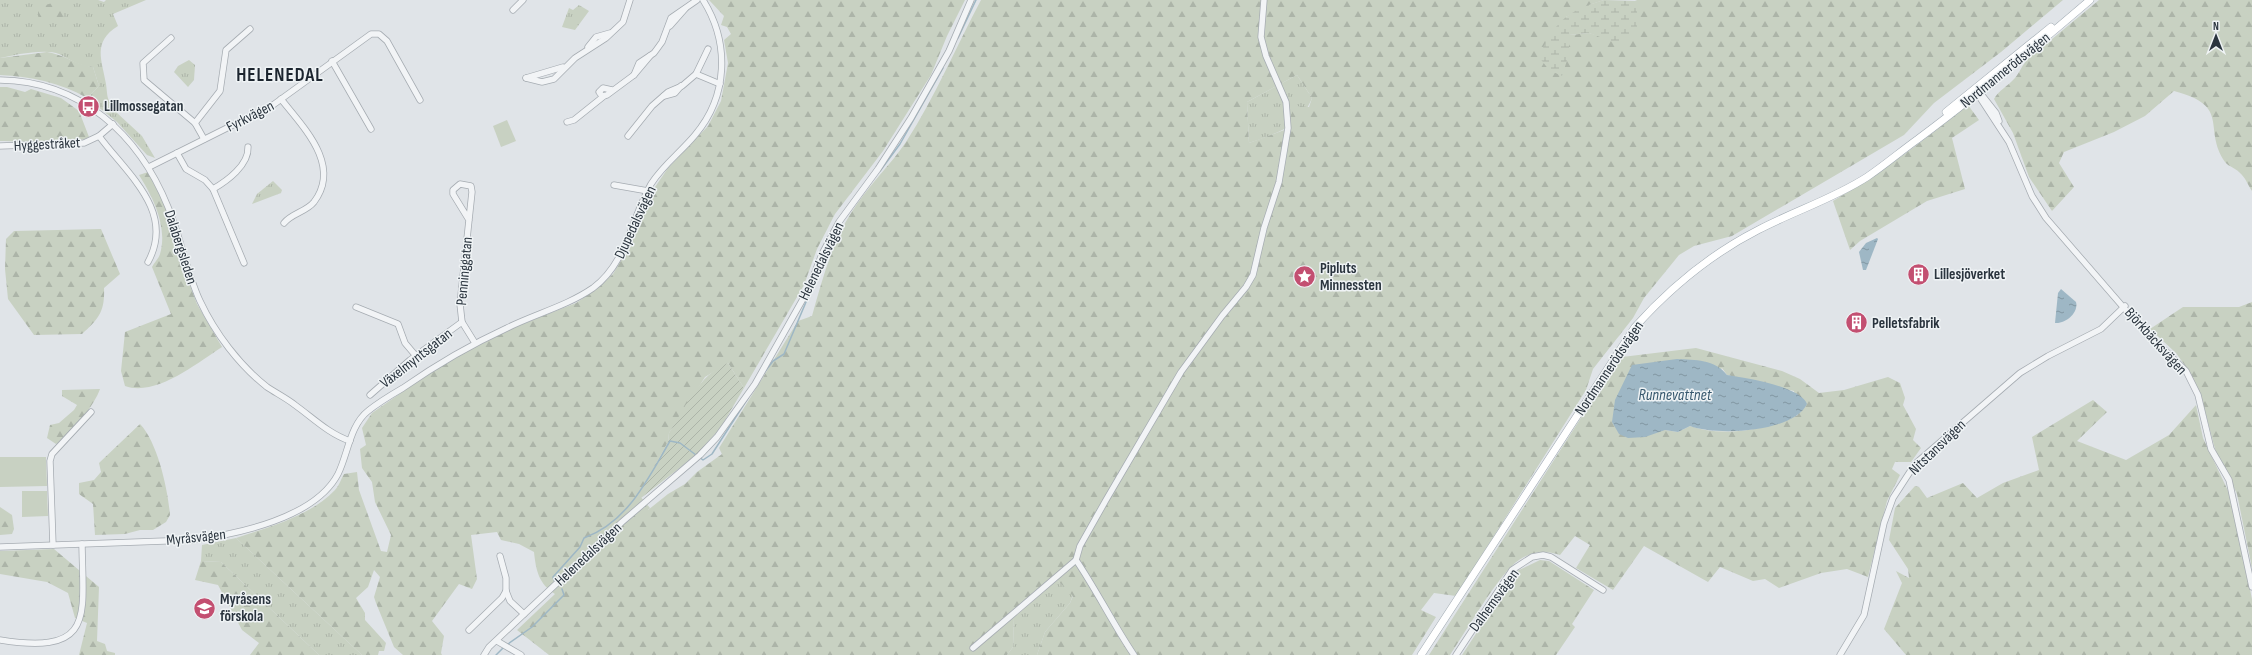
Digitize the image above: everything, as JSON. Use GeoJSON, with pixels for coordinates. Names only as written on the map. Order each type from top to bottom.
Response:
{"type":"FeatureCollection","features":[{"type":"Feature","properties":{"kind":"main road","name":"Nordmannerödsvägen"},"geometry":{"type":"LineString","coordinates":[[1421,655],[1635,327],[1669,292],[1717,254],[1758,230],[1844,190],[1868,176],[1918,139],[2089,0]]}},
{"type":"Feature","properties":{"kind":"street"},"geometry":{"type":"LineString","coordinates":[[513,10],[523,0]]}},
{"type":"Feature","properties":{"kind":"street"},"geometry":{"type":"LineString","coordinates":[[565,66],[548,73],[534,74],[526,78],[542,82],[551,80],[558,75],[565,66],[623,22],[630,0]]}},
{"type":"Feature","properties":{"kind":"street"},"geometry":{"type":"LineString","coordinates":[[567,122],[574,120],[604,96],[600,95],[600,89],[612,90],[634,75],[646,64],[650,56],[662,42],[669,28],[687,7],[697,0]]}},
{"type":"Feature","properties":{"kind":"street","name":"Djupedalsvägen"},"geometry":{"type":"LineString","coordinates":[[350,441],[357,425],[367,411],[475,343],[577,298],[594,287],[612,269],[623,250],[648,191],[667,163],[695,135],[708,118],[720,84],[722,59],[720,36],[714,20],[703,0]]}},
{"type":"Feature","properties":{"kind":"street","name":"Helenedalsvägen"},"geometry":{"type":"LineString","coordinates":[[484,655],[524,614],[622,522],[699,457],[717,437],[755,384],[808,290],[822,254],[836,228],[911,118],[949,51],[971,0]]}},
{"type":"Feature","properties":{"kind":"street"},"geometry":{"type":"LineString","coordinates":[[973,648],[1076,560],[1080,546],[1181,372],[1222,316],[1246,287],[1255,270],[1264,228],[1279,182],[1288,128],[1286,102],[1266,56],[1261,36],[1264,0]]}},
{"type":"Feature","properties":{"kind":"street"},"geometry":{"type":"LineString","coordinates":[[195,123],[220,91],[226,50],[250,30]]}},
{"type":"Feature","properties":{"kind":"street","name":"Fyrkvägen"},"geometry":{"type":"LineString","coordinates":[[148,167],[261,111],[367,36],[379,34],[388,41],[420,100]]}},
{"type":"Feature","properties":{"kind":"street"},"geometry":{"type":"LineString","coordinates":[[171,38],[143,63],[144,80],[195,123],[204,140]]}},
{"type":"Feature","properties":{"kind":"street"},"geometry":{"type":"LineString","coordinates":[[628,136],[652,106],[663,96],[675,93],[696,74],[708,49]]}},
{"type":"Feature","properties":{"kind":"street"},"geometry":{"type":"LineString","coordinates":[[332,61],[371,129]]}},
{"type":"Feature","properties":{"kind":"street"},"geometry":{"type":"LineString","coordinates":[[548,73],[551,80]]}},
{"type":"Feature","properties":{"kind":"street"},"geometry":{"type":"LineString","coordinates":[[696,74],[720,84]]}},
{"type":"Feature","properties":{"kind":"street","name":"Dalabergsleden"},"geometry":{"type":"LineString","coordinates":[[0,80],[38,85],[71,96],[113,124],[134,146],[148,167],[168,208],[197,295],[218,333],[250,372],[268,387],[287,399],[337,436],[350,441]]}},
{"type":"Feature","properties":{"kind":"street","name":"Björkbäcksvägen"},"geometry":{"type":"LineString","coordinates":[[1977,92],[1996,113],[2032,196],[2046,218],[2124,306],[2137,323],[2186,371],[2198,395],[2211,449],[2229,480],[2252,587]]}},
{"type":"Feature","properties":{"kind":"street"},"geometry":{"type":"LineString","coordinates":[[280,99],[318,149],[325,171],[323,185],[315,201],[306,209],[288,218],[284,223]]}},
{"type":"Feature","properties":{"kind":"street","name":"Hyggestråket"},"geometry":{"type":"LineString","coordinates":[[0,146],[78,144],[99,136],[113,124]]}},
{"type":"Feature","properties":{"kind":"street"},"geometry":{"type":"LineString","coordinates":[[99,136],[132,174],[154,215],[157,229],[156,243],[148,262]]}},
{"type":"Feature","properties":{"kind":"street"},"geometry":{"type":"LineString","coordinates":[[213,189],[228,181],[244,159],[248,152],[248,147]]}},
{"type":"Feature","properties":{"kind":"street"},"geometry":{"type":"LineString","coordinates":[[177,153],[186,169],[205,180],[213,189],[244,263]]}},
{"type":"Feature","properties":{"kind":"street","name":"Penninggatan"},"geometry":{"type":"LineString","coordinates":[[469,220],[453,194],[453,190],[460,184],[470,186],[472,192],[469,220],[460,304],[462,322],[475,343]]}},
{"type":"Feature","properties":{"kind":"street"},"geometry":{"type":"LineString","coordinates":[[614,185],[648,191]]}},
{"type":"Feature","properties":{"kind":"street","name":"Nitstansvägen"},"geometry":{"type":"LineString","coordinates":[[1840,655],[1864,615],[1884,523],[1893,498],[1915,464],[2020,373],[2048,356],[2101,329],[2124,306]]}},
{"type":"Feature","properties":{"kind":"street"},"geometry":{"type":"LineString","coordinates":[[356,307],[398,324],[405,343],[416,356]]}},
{"type":"Feature","properties":{"kind":"street","name":"Växelmyntsgatan"},"geometry":{"type":"LineString","coordinates":[[370,395],[416,356],[462,322]]}},
{"type":"Feature","properties":{"kind":"street"},"geometry":{"type":"LineString","coordinates":[[53,545],[50,461],[52,454],[91,412]]}},
{"type":"Feature","properties":{"kind":"street","name":"Myråsvägen"},"geometry":{"type":"LineString","coordinates":[[0,547],[192,540],[222,536],[276,520],[302,508],[331,486],[338,473],[350,441]]}},
{"type":"Feature","properties":{"kind":"street"},"geometry":{"type":"LineString","coordinates":[[0,640],[21,645],[49,647],[66,641],[73,636],[78,630],[82,616],[82,544]]}},
{"type":"Feature","properties":{"kind":"street","name":"Dalhemsvägen"},"geometry":{"type":"LineString","coordinates":[[1456,655],[1512,570],[1532,557],[1543,555],[1551,557],[1603,590]]}},
{"type":"Feature","properties":{"kind":"street"},"geometry":{"type":"LineString","coordinates":[[500,556],[506,578],[506,591],[510,601],[524,614]]}},
{"type":"Feature","properties":{"kind":"street"},"geometry":{"type":"LineString","coordinates":[[1076,560],[1096,589],[1119,632],[1134,655]]}},
{"type":"Feature","properties":{"kind":"street"},"geometry":{"type":"LineString","coordinates":[[469,630],[502,598],[506,591]]}},
{"type":"Feature","properties":{"kind":"street"},"geometry":{"type":"LineString","coordinates":[[497,641],[521,655]]}},
{"type":"Feature","properties":{"kind":"green space"},"geometry":{"type":"Polygon","coordinates":[[[0,0],[98,0],[104,2],[106,0],[146,0],[113,14],[118,26],[105,38],[102,45],[101,59],[107,95],[110,103],[116,109],[116,112],[142,136],[155,158],[147,155],[117,122],[87,98],[99,86],[93,67],[79,64],[53,52],[30,53],[0,58],[0,0]]]}},
{"type":"Feature","properties":{"kind":"green space"},"geometry":{"type":"Polygon","coordinates":[[[709,0],[965,0],[947,36],[931,75],[883,151],[835,214],[817,249],[804,285],[744,388],[728,363],[705,377],[669,433],[668,442],[639,495],[650,508],[648,510],[668,494],[685,484],[697,472],[722,454],[719,448],[798,321],[812,316],[820,287],[841,230],[857,204],[900,150],[917,125],[981,0],[1604,0],[1592,4],[1566,17],[1569,54],[1569,35],[1589,33],[1603,37],[1637,1],[1635,0],[2063,0],[2001,52],[1934,103],[1904,135],[1732,236],[1694,246],[1679,255],[1644,298],[1633,318],[1593,369],[1586,390],[1456,596],[1434,593],[1421,610],[1436,617],[1412,655],[1037,655],[1045,632],[1070,603],[1073,596],[1056,579],[1014,617],[1013,647],[1007,655],[549,655],[517,630],[555,594],[545,586],[539,576],[534,552],[519,544],[501,540],[497,532],[471,535],[477,579],[472,589],[459,584],[432,621],[444,636],[441,653],[442,655],[403,655],[394,647],[374,597],[380,577],[374,570],[368,587],[356,598],[365,613],[365,620],[386,643],[384,651],[379,651],[378,655],[362,655],[236,538],[288,520],[314,507],[335,490],[344,474],[357,472],[359,490],[381,551],[387,552],[391,535],[375,502],[372,482],[362,468],[360,449],[366,445],[362,428],[372,413],[441,365],[510,329],[576,303],[598,288],[613,274],[626,252],[653,190],[668,168],[708,126],[721,101],[728,63],[724,40],[731,34],[727,27],[721,25],[724,16],[709,0]],[[1297,75],[1247,102],[1249,143],[1287,129],[1294,106],[1309,107],[1312,98],[1297,75]]]}},
{"type":"Feature","properties":{"kind":"green space"},"geometry":{"type":"Polygon","coordinates":[[[1604,0],[1637,1],[1637,27],[1619,44],[1589,33],[1569,35],[1569,54],[1562,76],[1549,70],[1539,57],[1544,45],[1556,27],[1571,13],[1604,0]]]}},
{"type":"Feature","properties":{"kind":"green space"},"geometry":{"type":"Polygon","coordinates":[[[2099,0],[2252,0],[2252,191],[2242,175],[2225,162],[2215,139],[2213,119],[2210,111],[2203,104],[2192,97],[2174,91],[2145,116],[2114,132],[2064,152],[2059,163],[2074,187],[2052,211],[2029,177],[2013,133],[1994,99],[1998,93],[2015,78],[2028,59],[2099,0]]]}},
{"type":"Feature","properties":{"kind":"green space"},"geometry":{"type":"Polygon","coordinates":[[[56,2],[62,7],[64,14],[61,19],[41,20],[38,15],[38,7],[56,2]]]}},
{"type":"Feature","properties":{"kind":"green space"},"geometry":{"type":"Polygon","coordinates":[[[579,5],[589,11],[575,30],[562,27],[569,8],[573,10],[579,5]]]}},
{"type":"Feature","properties":{"kind":"green space"},"geometry":{"type":"Polygon","coordinates":[[[47,52],[93,67],[99,86],[87,98],[67,88],[45,81],[0,75],[0,58],[47,52]]]}},
{"type":"Feature","properties":{"kind":"green space"},"geometry":{"type":"Polygon","coordinates":[[[189,60],[195,65],[194,80],[188,87],[174,72],[178,66],[189,60]]]}},
{"type":"Feature","properties":{"kind":"green space"},"geometry":{"type":"Polygon","coordinates":[[[1297,75],[1312,98],[1307,108],[1294,123],[1286,128],[1249,143],[1247,102],[1297,75]]]}},
{"type":"Feature","properties":{"kind":"green space"},"geometry":{"type":"Polygon","coordinates":[[[0,87],[7,87],[25,92],[31,89],[61,98],[79,111],[89,137],[81,140],[59,142],[0,141],[0,87]]]}},
{"type":"Feature","properties":{"kind":"green space"},"geometry":{"type":"Polygon","coordinates":[[[1968,105],[1979,120],[1952,138],[1965,189],[1927,201],[1860,241],[1850,250],[1833,201],[1902,156],[1968,105]]]}},
{"type":"Feature","properties":{"kind":"green space"},"geometry":{"type":"Polygon","coordinates":[[[507,120],[516,141],[501,147],[493,126],[507,120]]]}},
{"type":"Feature","properties":{"kind":"green space"},"geometry":{"type":"Polygon","coordinates":[[[148,172],[167,210],[186,275],[197,304],[222,347],[176,377],[150,387],[137,388],[125,386],[121,371],[125,332],[171,314],[152,267],[160,254],[162,233],[158,213],[139,175],[148,172]]]}},
{"type":"Feature","properties":{"kind":"green space"},"geometry":{"type":"Polygon","coordinates":[[[273,181],[282,190],[281,193],[252,204],[257,194],[273,181]]]}},
{"type":"Feature","properties":{"kind":"green space"},"geometry":{"type":"Polygon","coordinates":[[[101,229],[120,274],[104,288],[102,309],[97,319],[82,334],[34,335],[8,299],[5,269],[6,239],[14,231],[101,229]]]}},
{"type":"Feature","properties":{"kind":"green space"},"geometry":{"type":"Polygon","coordinates":[[[2252,302],[2252,568],[2237,494],[2215,449],[2203,404],[2186,367],[2176,353],[2150,329],[2183,307],[2239,307],[2252,302]]]}},
{"type":"Feature","properties":{"kind":"green space"},"geometry":{"type":"Polygon","coordinates":[[[1696,348],[1782,371],[1800,379],[1819,393],[1844,390],[1888,377],[1900,383],[1905,398],[1903,405],[1916,429],[1913,440],[1921,448],[1911,462],[1895,462],[1892,469],[1900,475],[1887,501],[1868,577],[1847,569],[1821,573],[1779,588],[1765,579],[1753,581],[1720,567],[1708,582],[1644,546],[1613,590],[1576,568],[1590,545],[1575,536],[1560,555],[1549,552],[1539,552],[1519,560],[1502,577],[1450,655],[1429,655],[1604,382],[1622,357],[1696,348]],[[1722,368],[1665,430],[1678,432],[1690,426],[1703,430],[1745,430],[1759,428],[1798,415],[1794,391],[1727,375],[1722,368]]]}},
{"type":"Feature","properties":{"kind":"green space"},"geometry":{"type":"Polygon","coordinates":[[[728,363],[744,388],[721,427],[699,453],[641,498],[638,495],[668,442],[669,433],[687,403],[701,383],[709,375],[728,363]]]}},
{"type":"Feature","properties":{"kind":"green space"},"geometry":{"type":"Polygon","coordinates":[[[100,389],[88,411],[68,435],[56,444],[47,438],[50,425],[59,423],[74,410],[77,405],[62,396],[62,390],[100,389]]]}},
{"type":"Feature","properties":{"kind":"green space"},"geometry":{"type":"Polygon","coordinates":[[[2093,400],[2107,412],[2077,441],[2126,460],[2169,435],[2196,405],[2203,438],[2230,495],[2252,599],[2252,655],[1906,655],[1884,629],[1902,583],[1896,571],[1909,578],[1908,569],[1889,540],[1895,508],[1915,486],[1919,487],[1927,498],[1963,483],[1977,498],[2003,483],[2039,470],[2032,437],[2093,400]]]}},
{"type":"Feature","properties":{"kind":"green space"},"geometry":{"type":"Polygon","coordinates":[[[140,424],[152,443],[161,467],[170,515],[166,522],[153,530],[140,530],[125,534],[95,535],[93,504],[79,494],[79,483],[94,480],[101,472],[99,463],[140,424]]]}},
{"type":"Feature","properties":{"kind":"green space"},"geometry":{"type":"Polygon","coordinates":[[[0,457],[46,457],[47,486],[0,487],[0,457]]]}},
{"type":"Feature","properties":{"kind":"green space"},"geometry":{"type":"Polygon","coordinates":[[[22,491],[47,491],[48,516],[22,517],[22,491]]]}},
{"type":"Feature","properties":{"kind":"green space"},"geometry":{"type":"Polygon","coordinates":[[[0,507],[12,515],[14,529],[12,534],[0,535],[0,507]]]}},
{"type":"Feature","properties":{"kind":"green space"},"geometry":{"type":"Polygon","coordinates":[[[236,538],[362,655],[319,655],[221,562],[201,561],[202,545],[236,538]]]}},
{"type":"Feature","properties":{"kind":"green space"},"geometry":{"type":"Polygon","coordinates":[[[54,549],[99,587],[97,641],[105,644],[107,651],[115,653],[115,655],[79,655],[87,623],[75,618],[68,593],[47,582],[0,574],[0,551],[54,549]]]}},
{"type":"Feature","properties":{"kind":"green space"},"geometry":{"type":"Polygon","coordinates":[[[1540,560],[1549,561],[1594,590],[1572,624],[1575,627],[1556,655],[1462,655],[1517,571],[1540,560]]]}},
{"type":"Feature","properties":{"kind":"green space"},"geometry":{"type":"Polygon","coordinates":[[[201,561],[221,562],[319,655],[250,655],[259,643],[242,630],[218,585],[195,580],[201,561]]]}},
{"type":"Feature","properties":{"kind":"green space"},"geometry":{"type":"Polygon","coordinates":[[[1056,579],[1073,595],[1070,603],[1045,632],[1037,655],[1007,655],[1013,647],[1014,617],[1056,579]]]}},
{"type":"Feature","properties":{"kind":"water"},"geometry":{"type":"Polygon","coordinates":[[[1877,238],[1878,239],[1866,270],[1863,270],[1859,252],[1866,243],[1877,238]]]}},
{"type":"Feature","properties":{"kind":"water"},"geometry":{"type":"Polygon","coordinates":[[[2061,289],[2076,302],[2076,306],[2073,314],[2067,320],[2055,323],[2058,293],[2061,289]]]}},
{"type":"Feature","properties":{"kind":"water","name":"Runnevattnet"},"geometry":{"type":"Polygon","coordinates":[[[1677,359],[1704,361],[1717,366],[1727,375],[1759,381],[1784,388],[1794,392],[1807,404],[1799,414],[1786,421],[1753,430],[1717,431],[1690,426],[1678,432],[1665,430],[1645,437],[1628,438],[1619,434],[1612,422],[1615,400],[1632,365],[1677,359]]]}},
{"type":"Feature","properties":{"kind":"waterway"},"geometry":{"type":"LineString","coordinates":[[958,38],[976,0]]}},
{"type":"Feature","properties":{"kind":"waterway"},"geometry":{"type":"LineString","coordinates":[[880,171],[900,144],[943,68]]}},
{"type":"Feature","properties":{"kind":"waterway"},"geometry":{"type":"LineString","coordinates":[[764,373],[773,361],[784,354],[831,243]]}},
{"type":"Feature","properties":{"kind":"waterway"},"geometry":{"type":"LineString","coordinates":[[699,457],[703,460],[712,454],[748,398]]}},
{"type":"Feature","properties":{"kind":"waterway"},"geometry":{"type":"LineString","coordinates":[[554,580],[553,577],[580,547],[584,538],[613,522],[635,498],[670,441],[680,443],[696,455]]}},
{"type":"Feature","properties":{"kind":"waterway"},"geometry":{"type":"LineString","coordinates":[[508,644],[532,627],[564,595],[562,589]]}},
{"type":"Feature","properties":{"kind":"waterway"},"geometry":{"type":"LineString","coordinates":[[496,655],[503,648]]}},
{"type":"Feature","properties":{"kind":"place","name":"Lillmossegatan"},"geometry":{"type":"Point","coordinates":[88,106]}},
{"type":"Feature","properties":{"kind":"place","name":"Lillesjöverket"},"geometry":{"type":"Point","coordinates":[1919,274]}},
{"type":"Feature","properties":{"kind":"place","name":"Pipluts Minnessten"},"geometry":{"type":"Point","coordinates":[1304,277]}},
{"type":"Feature","properties":{"kind":"place","name":"Pelletsfabrik"},"geometry":{"type":"Point","coordinates":[1856,323]}},
{"type":"Feature","properties":{"kind":"place","name":"Myråsens förskola"},"geometry":{"type":"Point","coordinates":[204,608]}},
{"type":"Feature","properties":{"kind":"district","name":"HELENEDAL"},"geometry":{"type":"Point","coordinates":[280,74]}}]}
